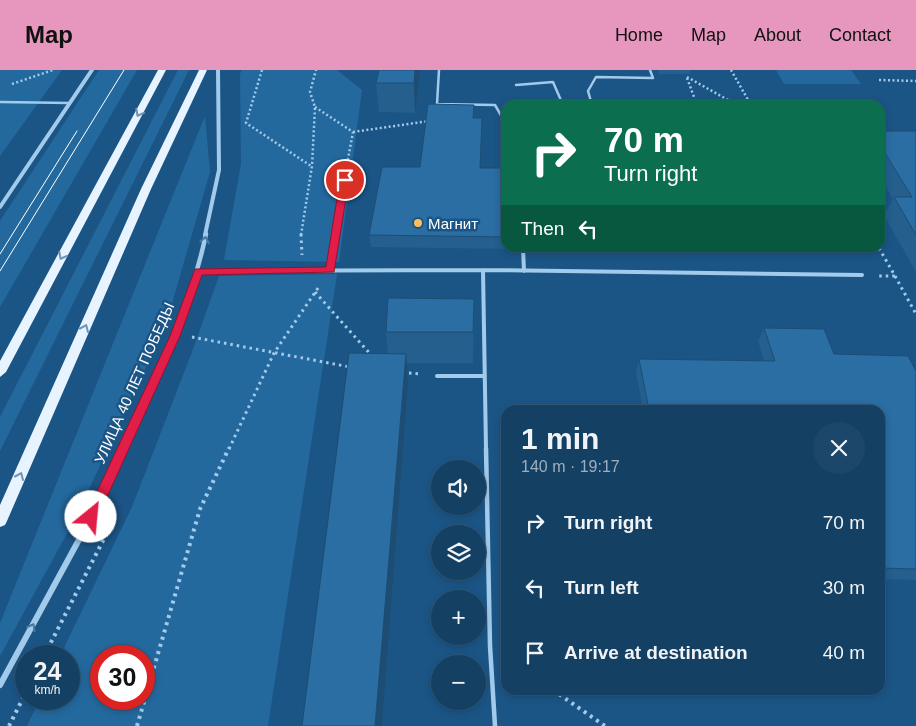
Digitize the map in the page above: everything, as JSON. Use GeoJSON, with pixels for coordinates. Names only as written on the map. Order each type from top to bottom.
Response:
{"type":"FeatureCollection","features":[{"type":"Feature","properties":{"kind":"main road"},"geometry":{"type":"LineString","coordinates":[[0,372],[162,70]]}},
{"type":"Feature","properties":{"kind":"main road"},"geometry":{"type":"LineString","coordinates":[[0,521],[142,198],[203,70]]}},
{"type":"Feature","properties":{"kind":"street"},"geometry":{"type":"LineString","coordinates":[[0,207],[92,70]]}},
{"type":"Feature","properties":{"kind":"street","name":"УЛИЦА 40 ЛЕТ ПОБЕДЫ"},"geometry":{"type":"LineString","coordinates":[[0,685],[100,501],[175,336],[198,271],[219,170],[218,70]]}},
{"type":"Feature","properties":{"kind":"lane"},"geometry":{"type":"LineString","coordinates":[[438,70],[437,104],[495,105],[501,115]]}},
{"type":"Feature","properties":{"kind":"lane"},"geometry":{"type":"LineString","coordinates":[[591,100],[588,91],[596,77],[653,78],[650,70]]}},
{"type":"Feature","properties":{"kind":"lane"},"geometry":{"type":"LineString","coordinates":[[516,85],[553,82],[561,100]]}},
{"type":"Feature","properties":{"kind":"lane"},"geometry":{"type":"LineString","coordinates":[[0,102],[70,103]]}},
{"type":"Feature","properties":{"kind":"lane"},"geometry":{"type":"LineString","coordinates":[[330,270],[345,180]]}},
{"type":"Feature","properties":{"kind":"lane"},"geometry":{"type":"LineString","coordinates":[[523,252],[524,271]]}},
{"type":"Feature","properties":{"kind":"lane"},"geometry":{"type":"LineString","coordinates":[[198,271],[483,270],[862,275]]}},
{"type":"Feature","properties":{"kind":"lane"},"geometry":{"type":"LineString","coordinates":[[483,270],[490,646],[495,726]]}},
{"type":"Feature","properties":{"kind":"lane"},"geometry":{"type":"LineString","coordinates":[[437,376],[485,376]]}},
{"type":"Feature","properties":{"kind":"path"},"geometry":{"type":"LineString","coordinates":[[9,85],[53,70]]}},
{"type":"Feature","properties":{"kind":"path"},"geometry":{"type":"LineString","coordinates":[[262,70],[246,123],[312,166]]}},
{"type":"Feature","properties":{"kind":"path"},"geometry":{"type":"LineString","coordinates":[[303,270],[301,231],[312,166],[314,107],[310,92],[316,70]]}},
{"type":"Feature","properties":{"kind":"path"},"geometry":{"type":"LineString","coordinates":[[731,70],[748,100]]}},
{"type":"Feature","properties":{"kind":"path"},"geometry":{"type":"LineString","coordinates":[[695,100],[687,77],[728,100]]}},
{"type":"Feature","properties":{"kind":"path"},"geometry":{"type":"LineString","coordinates":[[879,80],[916,81]]}},
{"type":"Feature","properties":{"kind":"path"},"geometry":{"type":"LineString","coordinates":[[314,107],[353,132],[431,121],[437,104]]}},
{"type":"Feature","properties":{"kind":"path"},"geometry":{"type":"LineString","coordinates":[[345,180],[353,132]]}},
{"type":"Feature","properties":{"kind":"path"},"geometry":{"type":"LineString","coordinates":[[881,252],[916,314]]}},
{"type":"Feature","properties":{"kind":"path"},"geometry":{"type":"LineString","coordinates":[[137,726],[200,509],[274,353],[330,270]]}},
{"type":"Feature","properties":{"kind":"path"},"geometry":{"type":"LineString","coordinates":[[862,275],[896,276]]}},
{"type":"Feature","properties":{"kind":"path"},"geometry":{"type":"LineString","coordinates":[[315,292],[375,359]]}},
{"type":"Feature","properties":{"kind":"path"},"geometry":{"type":"LineString","coordinates":[[175,336],[192,337],[359,368]]}},
{"type":"Feature","properties":{"kind":"path"},"geometry":{"type":"LineString","coordinates":[[560,695],[605,726]]}},
{"type":"Feature","properties":{"kind":"path"},"geometry":{"type":"LineString","coordinates":[[9,726],[17,710]]}},
{"type":"Feature","properties":{"kind":"shaded area"},"geometry":{"type":"Polygon","coordinates":[[[0,70],[62,70],[0,156],[0,70]]]}},
{"type":"Feature","properties":{"kind":"shaded area"},"geometry":{"type":"Polygon","coordinates":[[[99,70],[137,70],[0,307],[0,221],[99,70]]]}},
{"type":"Feature","properties":{"kind":"shaded area"},"geometry":{"type":"Polygon","coordinates":[[[178,70],[189,70],[0,451],[0,417],[178,70]]]}},
{"type":"Feature","properties":{"kind":"shaded area"},"geometry":{"type":"Polygon","coordinates":[[[242,70],[337,70],[362,90],[339,262],[224,260],[241,164],[240,74],[242,70]]]}},
{"type":"Feature","properties":{"kind":"shaded area"},"geometry":{"type":"Polygon","coordinates":[[[776,70],[851,70],[861,84],[784,84],[776,70]]]}},
{"type":"Feature","properties":{"kind":"shaded area"},"geometry":{"type":"Polygon","coordinates":[[[205,116],[210,172],[166,324],[76,517],[0,656],[0,623],[205,116]]]}},
{"type":"Feature","properties":{"kind":"shaded area"},"geometry":{"type":"Polygon","coordinates":[[[337,274],[268,726],[27,726],[35,710],[80,710],[80,645],[65,645],[132,507],[192,352],[219,276],[337,274]]]}},
{"type":"Feature","properties":{"kind":"building"},"geometry":{"type":"Polygon","coordinates":[[[379,70],[415,70],[414,83],[376,83],[379,70]]]}},
{"type":"Feature","properties":{"kind":"building"},"geometry":{"type":"Polygon","coordinates":[[[428,104],[474,105],[473,118],[482,118],[480,168],[501,168],[501,237],[369,235],[382,167],[420,167],[428,104]]]}},
{"type":"Feature","properties":{"kind":"building"},"geometry":{"type":"Polygon","coordinates":[[[885,131],[916,131],[916,235],[894,197],[912,197],[885,153],[885,131]]]}},
{"type":"Feature","properties":{"kind":"building"},"geometry":{"type":"Polygon","coordinates":[[[388,298],[474,299],[473,332],[386,332],[388,298]]]}},
{"type":"Feature","properties":{"kind":"building"},"geometry":{"type":"Polygon","coordinates":[[[764,328],[824,329],[834,354],[908,356],[916,371],[916,569],[885,568],[885,405],[648,405],[639,359],[775,361],[764,328]]]}},
{"type":"Feature","properties":{"kind":"building"},"geometry":{"type":"Polygon","coordinates":[[[349,353],[406,354],[375,726],[302,726],[349,353]]]}},
{"type":"Feature","properties":{"kind":"tram line"},"geometry":{"type":"LineString","coordinates":[[0,271],[124,70]]}},
{"type":"Feature","properties":{"kind":"tram line"},"geometry":{"type":"LineString","coordinates":[[0,254],[77,131]]}},
{"type":"Feature","properties":{"kind":"place","name":"Магнит"},"geometry":{"type":"Point","coordinates":[418,223]}},
{"type":"Feature","properties":{"kind":"route"},"geometry":{"type":"LineString","coordinates":[[91,517],[175,336],[198,271],[330,270],[345,180]]}}]}
